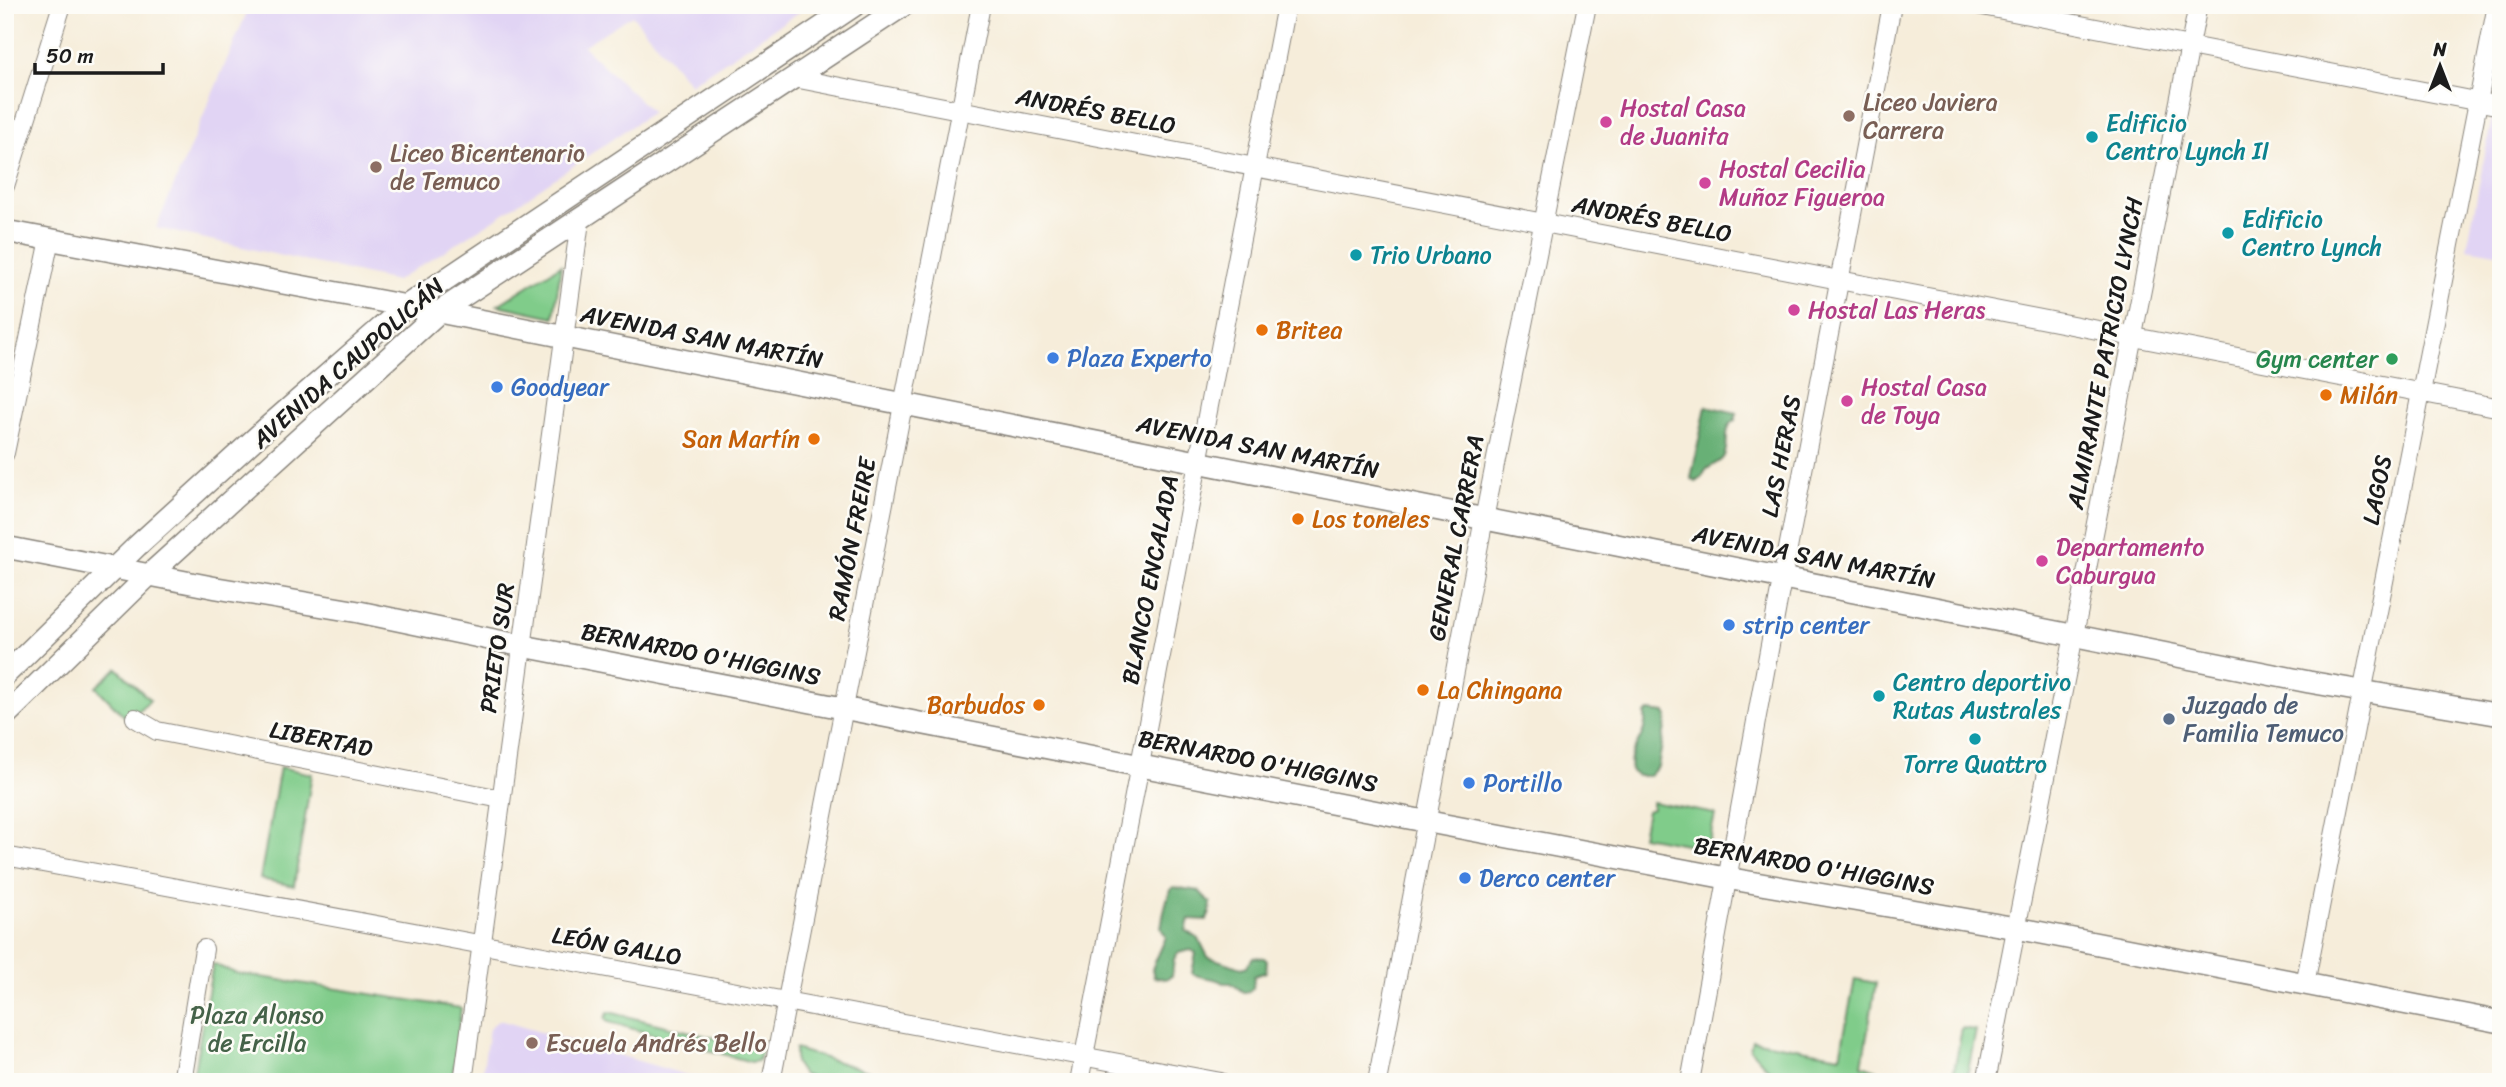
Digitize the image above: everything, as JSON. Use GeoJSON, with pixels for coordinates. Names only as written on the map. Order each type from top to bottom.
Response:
{"type":"FeatureCollection","features":[{"type":"Feature","properties":{"kind":"main road","name":"AVENIDA CAUPOLICÁN"},"geometry":{"type":"LineString","coordinates":[[5,675],[113,568],[406,306],[855,5]]}},
{"type":"Feature","properties":{"kind":"main road","name":"AVENIDA CAUPOLICÁN"},"geometry":{"type":"LineString","coordinates":[[5,716],[149,575],[439,312],[904,5]]}},
{"type":"Feature","properties":{"kind":"main road","name":"AVENIDA SAN MARTÍN"},"geometry":{"type":"LineString","coordinates":[[5,231],[439,312],[2074,636],[2501,715]]}},
{"type":"Feature","properties":{"kind":"main road","name":"BERNARDO O'HIGGINS"},"geometry":{"type":"LineString","coordinates":[[5,547],[359,612],[1426,821],[1726,878],[2017,928],[2501,1022]]}},
{"type":"Feature","properties":{"kind":"street"},"geometry":{"type":"LineString","coordinates":[[5,186],[62,5]]}},
{"type":"Feature","properties":{"kind":"street","name":"RAMÓN FREIRE"},"geometry":{"type":"LineString","coordinates":[[771,1082],[981,5]]}},
{"type":"Feature","properties":{"kind":"street","name":"BLANCO ENCALADA"},"geometry":{"type":"LineString","coordinates":[[1079,1082],[1286,5]]}},
{"type":"Feature","properties":{"kind":"street","name":"GENERAL CARRERA"},"geometry":{"type":"LineString","coordinates":[[1377,1082],[1484,519],[1587,5]]}},
{"type":"Feature","properties":{"kind":"street","name":"LAS HERAS"},"geometry":{"type":"LineString","coordinates":[[1690,1082],[1782,578],[1892,5]]}},
{"type":"Feature","properties":{"kind":"street"},"geometry":{"type":"LineString","coordinates":[[1977,5],[2501,106]]}},
{"type":"Feature","properties":{"kind":"street","name":"ALMIRANTE PATRICIO LYNCH"},"geometry":{"type":"LineString","coordinates":[[1986,1082],[2198,5]]}},
{"type":"Feature","properties":{"kind":"street","name":"LAGOS"},"geometry":{"type":"LineString","coordinates":[[2305,984],[2497,5]]}},
{"type":"Feature","properties":{"kind":"street","name":"ANDRÉS BELLO"},"geometry":{"type":"LineString","coordinates":[[794,78],[2501,408]]}},
{"type":"Feature","properties":{"kind":"street","name":"PRIETO SUR"},"geometry":{"type":"LineString","coordinates":[[463,1082],[580,221]]}},
{"type":"Feature","properties":{"kind":"street"},"geometry":{"type":"LineString","coordinates":[[5,453],[50,239]]}},
{"type":"Feature","properties":{"kind":"street","name":"LIBERTAD"},"geometry":{"type":"LineString","coordinates":[[135,718],[157,732],[501,799]]}},
{"type":"Feature","properties":{"kind":"street","name":"LEÓN GALLO"},"geometry":{"type":"LineString","coordinates":[[5,856],[1221,1082]]}},
{"type":"Feature","properties":{"kind":"street"},"geometry":{"type":"LineString","coordinates":[[182,1082],[204,949]]}},
{"type":"Feature","properties":{"kind":"shaded area","name":"Liceo Bicentenario de Temuco"},"geometry":{"type":"Polygon","coordinates":[[[250,5],[810,5],[690,84],[632,15],[583,46],[652,112],[491,222],[396,281],[156,228],[250,5]]]}},
{"type":"Feature","properties":{"kind":"shaded area"},"geometry":{"type":"Polygon","coordinates":[[[2492,117],[2501,118],[2501,254],[2467,248],[2492,117]]]}},
{"type":"Feature","properties":{"kind":"shaded area","name":"Escuela Andrés Bello"},"geometry":{"type":"Polygon","coordinates":[[[499,1020],[710,1082],[481,1082],[489,1028],[499,1020]]]}},
{"type":"Feature","properties":{"kind":"green space"},"geometry":{"type":"Polygon","coordinates":[[[561,265],[554,317],[498,305],[561,265]]]}},
{"type":"Feature","properties":{"kind":"green space"},"geometry":{"type":"Polygon","coordinates":[[[1706,406],[1737,413],[1727,432],[1724,456],[1696,482],[1691,478],[1706,406]]]}},
{"type":"Feature","properties":{"kind":"green space"},"geometry":{"type":"Polygon","coordinates":[[[117,668],[150,700],[128,720],[96,687],[117,668]]]}},
{"type":"Feature","properties":{"kind":"green space"},"geometry":{"type":"Polygon","coordinates":[[[1649,711],[1665,713],[1667,716],[1658,767],[1649,776],[1638,776],[1631,771],[1630,763],[1643,731],[1645,714],[1649,711]]]}},
{"type":"Feature","properties":{"kind":"green space"},"geometry":{"type":"Polygon","coordinates":[[[280,767],[312,774],[294,886],[260,879],[280,767]]]}},
{"type":"Feature","properties":{"kind":"green space"},"geometry":{"type":"Polygon","coordinates":[[[1652,802],[1715,814],[1708,848],[1642,836],[1647,811],[1652,809],[1652,802]]]}},
{"type":"Feature","properties":{"kind":"green space"},"geometry":{"type":"Polygon","coordinates":[[[1173,887],[1199,891],[1211,903],[1207,920],[1189,919],[1186,931],[1199,939],[1208,957],[1242,968],[1247,966],[1253,957],[1267,961],[1266,972],[1254,976],[1253,988],[1249,992],[1243,992],[1231,983],[1192,973],[1196,953],[1191,950],[1178,953],[1174,959],[1172,976],[1166,979],[1154,977],[1152,969],[1166,937],[1161,928],[1164,912],[1173,887]]]}},
{"type":"Feature","properties":{"kind":"green space","name":"Plaza Alonso de Ercilla"},"geometry":{"type":"Polygon","coordinates":[[[213,964],[235,973],[461,1008],[452,1082],[192,1082],[213,964]]]}},
{"type":"Feature","properties":{"kind":"green space"},"geometry":{"type":"Polygon","coordinates":[[[1855,979],[1876,983],[1862,1065],[1877,1070],[1884,1082],[1780,1082],[1750,1049],[1752,1040],[1840,1056],[1855,979]]]}},
{"type":"Feature","properties":{"kind":"green space"},"geometry":{"type":"Polygon","coordinates":[[[609,1012],[759,1049],[761,1052],[758,1061],[751,1062],[608,1022],[605,1018],[609,1012]]]}},
{"type":"Feature","properties":{"kind":"green space"},"geometry":{"type":"Polygon","coordinates":[[[1962,1028],[1976,1030],[1966,1082],[1952,1082],[1962,1028]]]}},
{"type":"Feature","properties":{"kind":"green space"},"geometry":{"type":"Polygon","coordinates":[[[795,1049],[903,1082],[827,1082],[803,1075],[795,1063],[795,1049]]]}},
{"type":"Feature","properties":{"kind":"place","name":"Liceo Javiera Carrera"},"geometry":{"type":"Point","coordinates":[1849,116]}},
{"type":"Feature","properties":{"kind":"place","name":"Hostal Casa de Juanita"},"geometry":{"type":"Point","coordinates":[1606,122]}},
{"type":"Feature","properties":{"kind":"place","name":"Edificio Centro Lynch II"},"geometry":{"type":"Point","coordinates":[2092,137]}},
{"type":"Feature","properties":{"kind":"place","name":"Liceo Bicentenario de Temuco"},"geometry":{"type":"Point","coordinates":[376,167]}},
{"type":"Feature","properties":{"kind":"place","name":"Hostal Cecilia Muñoz Figueroa"},"geometry":{"type":"Point","coordinates":[1705,183]}},
{"type":"Feature","properties":{"kind":"place","name":"Edificio Centro Lynch"},"geometry":{"type":"Point","coordinates":[2228,233]}},
{"type":"Feature","properties":{"kind":"place","name":"Trio Urbano"},"geometry":{"type":"Point","coordinates":[1356,255]}},
{"type":"Feature","properties":{"kind":"place","name":"Hostal Las Heras"},"geometry":{"type":"Point","coordinates":[1794,310]}},
{"type":"Feature","properties":{"kind":"place","name":"Britea"},"geometry":{"type":"Point","coordinates":[1262,330]}},
{"type":"Feature","properties":{"kind":"place","name":"Plaza Experto"},"geometry":{"type":"Point","coordinates":[1053,358]}},
{"type":"Feature","properties":{"kind":"place","name":"Gym center"},"geometry":{"type":"Point","coordinates":[2392,359]}},
{"type":"Feature","properties":{"kind":"place","name":"Goodyear"},"geometry":{"type":"Point","coordinates":[497,387]}},
{"type":"Feature","properties":{"kind":"place","name":"Milán"},"geometry":{"type":"Point","coordinates":[2326,395]}},
{"type":"Feature","properties":{"kind":"place","name":"Hostal Casa de Toya"},"geometry":{"type":"Point","coordinates":[1847,401]}},
{"type":"Feature","properties":{"kind":"place","name":"San Martín"},"geometry":{"type":"Point","coordinates":[814,439]}},
{"type":"Feature","properties":{"kind":"place","name":"Los toneles"},"geometry":{"type":"Point","coordinates":[1298,519]}},
{"type":"Feature","properties":{"kind":"place","name":"Departamento Caburgua"},"geometry":{"type":"Point","coordinates":[2042,561]}},
{"type":"Feature","properties":{"kind":"place","name":"strip center"},"geometry":{"type":"Point","coordinates":[1729,625]}},
{"type":"Feature","properties":{"kind":"place","name":"La Chingana"},"geometry":{"type":"Point","coordinates":[1423,690]}},
{"type":"Feature","properties":{"kind":"place","name":"Centro deportivo Rutas Australes"},"geometry":{"type":"Point","coordinates":[1879,696]}},
{"type":"Feature","properties":{"kind":"place","name":"Barbudos"},"geometry":{"type":"Point","coordinates":[1039,705]}},
{"type":"Feature","properties":{"kind":"place","name":"Juzgado de Familia Temuco"},"geometry":{"type":"Point","coordinates":[2169,719]}},
{"type":"Feature","properties":{"kind":"place","name":"Torre Quattro"},"geometry":{"type":"Point","coordinates":[1975,739]}},
{"type":"Feature","properties":{"kind":"place","name":"Portillo"},"geometry":{"type":"Point","coordinates":[1469,783]}},
{"type":"Feature","properties":{"kind":"place","name":"Derco center"},"geometry":{"type":"Point","coordinates":[1465,878]}},
{"type":"Feature","properties":{"kind":"place","name":"Escuela Andrés Bello"},"geometry":{"type":"Point","coordinates":[532,1043]}}]}
